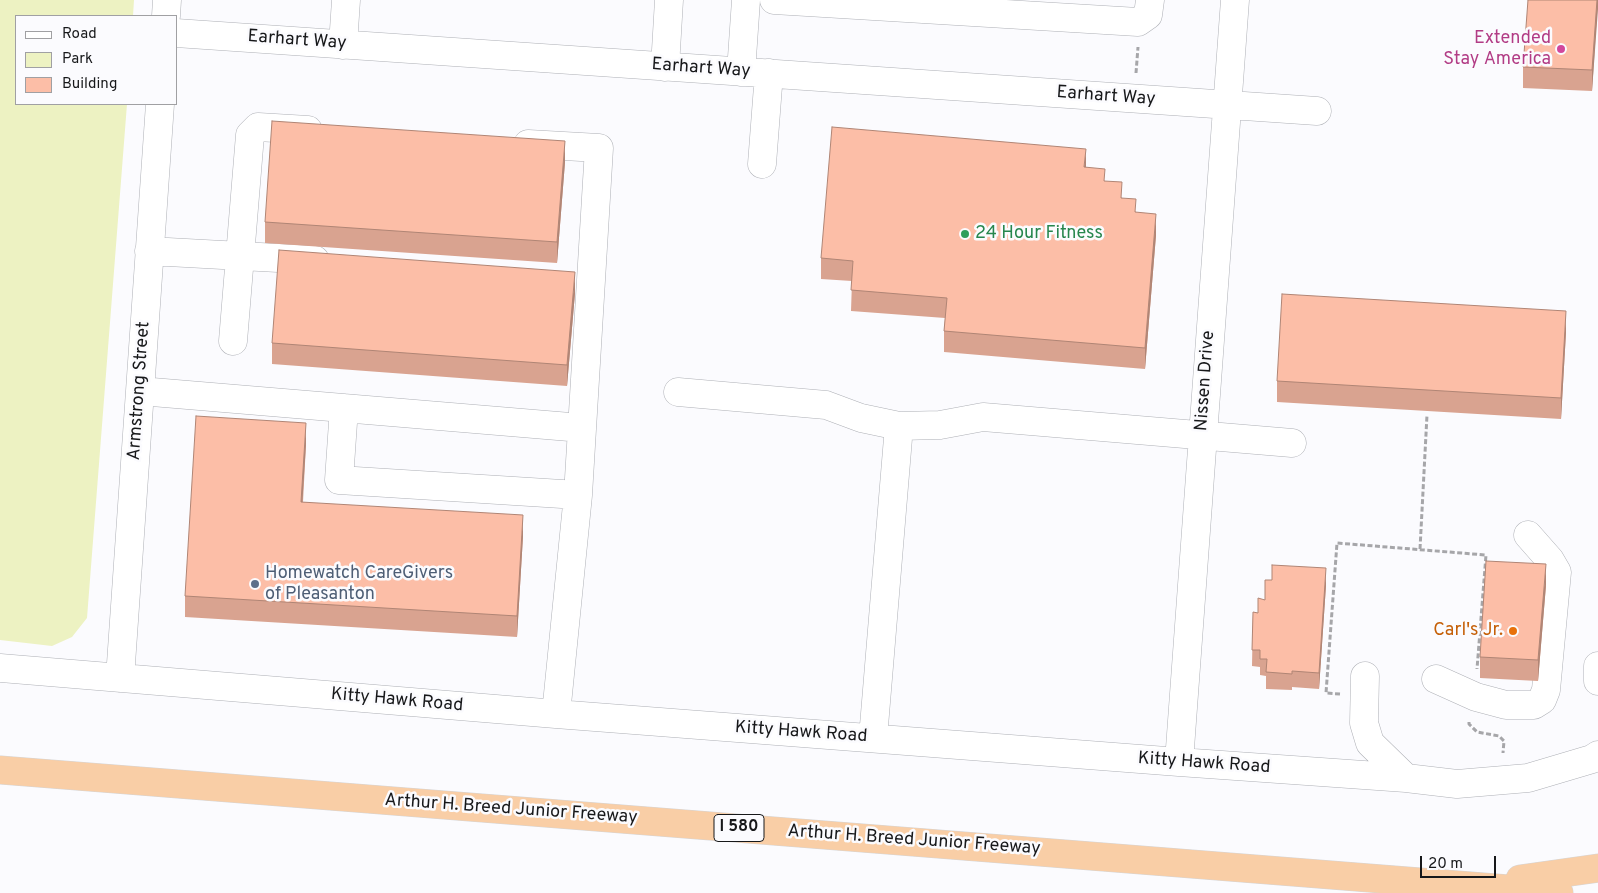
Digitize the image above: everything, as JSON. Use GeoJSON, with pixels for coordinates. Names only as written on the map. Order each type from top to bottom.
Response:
{"type":"FeatureCollection","features":[{"type":"Feature","properties":{"kind":"highway","name":"Arthur H. Breed Junior Freeway"},"geometry":{"type":"LineString","coordinates":[[0,770],[1478,885],[1560,893]]}},
{"type":"Feature","properties":{"kind":"highway"},"geometry":{"type":"LineString","coordinates":[[1478,885],[1598,868]]}},
{"type":"Feature","properties":{"kind":"street"},"geometry":{"type":"LineString","coordinates":[[166,15],[167,0]]}},
{"type":"Feature","properties":{"kind":"street"},"geometry":{"type":"LineString","coordinates":[[343,44],[346,0]]}},
{"type":"Feature","properties":{"kind":"street"},"geometry":{"type":"LineString","coordinates":[[665,67],[669,0]]}},
{"type":"Feature","properties":{"kind":"street"},"geometry":{"type":"LineString","coordinates":[[741,72],[746,0]]}},
{"type":"Feature","properties":{"kind":"street"},"geometry":{"type":"LineString","coordinates":[[774,0],[1138,22],[1148,15],[1150,0]]}},
{"type":"Feature","properties":{"kind":"street","name":"Nissen Drive"},"geometry":{"type":"LineString","coordinates":[[1179,762],[1235,0]]}},
{"type":"Feature","properties":{"kind":"street","name":"Earhart Way"},"geometry":{"type":"LineString","coordinates":[[178,33],[1317,111]]}},
{"type":"Feature","properties":{"kind":"street"},"geometry":{"type":"LineString","coordinates":[[762,164],[769,74]]}},
{"type":"Feature","properties":{"kind":"street","name":"Armstrong Street"},"geometry":{"type":"LineString","coordinates":[[120,678],[160,105]]}},
{"type":"Feature","properties":{"kind":"street"},"geometry":{"type":"LineString","coordinates":[[233,341],[250,135],[258,127],[336,132]]}},
{"type":"Feature","properties":{"kind":"street"},"geometry":{"type":"LineString","coordinates":[[501,142],[599,148],[578,495],[556,714]]}},
{"type":"Feature","properties":{"kind":"street"},"geometry":{"type":"LineString","coordinates":[[149,251],[338,262]]}},
{"type":"Feature","properties":{"kind":"street"},"geometry":{"type":"LineString","coordinates":[[562,277],[591,279]]}},
{"type":"Feature","properties":{"kind":"street"},"geometry":{"type":"LineString","coordinates":[[140,391],[582,428]]}},
{"type":"Feature","properties":{"kind":"street"},"geometry":{"type":"LineString","coordinates":[[678,392],[826,405],[860,418],[899,426],[940,425],[983,417],[1292,443]]}},
{"type":"Feature","properties":{"kind":"street"},"geometry":{"type":"LineString","coordinates":[[344,408],[339,480],[578,495]]}},
{"type":"Feature","properties":{"kind":"street"},"geometry":{"type":"LineString","coordinates":[[873,738],[899,426]]}},
{"type":"Feature","properties":{"kind":"street"},"geometry":{"type":"LineString","coordinates":[[1436,678],[1476,696],[1506,705],[1534,705],[1542,700],[1546,690],[1557,572],[1550,560],[1528,535]]}},
{"type":"Feature","properties":{"kind":"street"},"geometry":{"type":"LineString","coordinates":[[1598,666],[1598,681]]}},
{"type":"Feature","properties":{"kind":"street","name":"Kitty Hawk Road"},"geometry":{"type":"LineString","coordinates":[[0,668],[556,714],[1406,778],[1457,784],[1528,778],[1592,759],[1598,755]]}},
{"type":"Feature","properties":{"kind":"street"},"geometry":{"type":"LineString","coordinates":[[1365,676],[1364,723],[1370,743],[1406,778]]}},
{"type":"Feature","properties":{"kind":"path"},"geometry":{"type":"LineString","coordinates":[[1420,549],[1428,415]]}},
{"type":"Feature","properties":{"kind":"path"},"geometry":{"type":"LineString","coordinates":[[1342,694],[1326,693],[1336,542],[1486,555],[1477,670]]}},
{"type":"Feature","properties":{"kind":"path"},"geometry":{"type":"LineString","coordinates":[[1468,717],[1469,724],[1477,732],[1499,736],[1504,741],[1503,752]]}},
{"type":"Feature","properties":{"kind":"green space"},"geometry":{"type":"Polygon","coordinates":[[[0,0],[134,0],[133,15],[15,15],[15,105],[127,105],[87,618],[72,637],[52,646],[0,640],[0,0]]]}},
{"type":"Feature","properties":{"kind":"building","name":"Extended Stay America"},"geometry":{"type":"Polygon","coordinates":[[[1528,0],[1597,0],[1592,70],[1523,67],[1528,0]]]}},
{"type":"Feature","properties":{"kind":"building"},"geometry":{"type":"Polygon","coordinates":[[[272,121],[565,141],[557,242],[265,222],[272,121]]]}},
{"type":"Feature","properties":{"kind":"building"},"geometry":{"type":"Polygon","coordinates":[[[832,127],[1086,149],[1084,167],[1105,169],[1104,181],[1122,182],[1121,198],[1136,199],[1135,212],[1156,214],[1145,348],[944,331],[947,298],[851,290],[853,261],[821,258],[832,127]]]}},
{"type":"Feature","properties":{"kind":"building"},"geometry":{"type":"Polygon","coordinates":[[[279,250],[575,272],[567,365],[272,343],[279,250]]]}},
{"type":"Feature","properties":{"kind":"building"},"geometry":{"type":"Polygon","coordinates":[[[1282,294],[1566,311],[1561,398],[1277,381],[1282,294]]]}},
{"type":"Feature","properties":{"kind":"building"},"geometry":{"type":"Polygon","coordinates":[[[196,416],[306,423],[301,502],[523,515],[517,616],[185,596],[196,416]]]}},
{"type":"Feature","properties":{"kind":"building","name":"Carl's Jr."},"geometry":{"type":"Polygon","coordinates":[[[1486,561],[1546,564],[1538,660],[1480,657],[1486,561]]]}},
{"type":"Feature","properties":{"kind":"building"},"geometry":{"type":"Polygon","coordinates":[[[1272,565],[1326,568],[1319,673],[1292,671],[1292,674],[1266,672],[1267,659],[1260,659],[1260,650],[1252,650],[1253,612],[1258,613],[1258,598],[1265,600],[1265,580],[1272,580],[1272,565]]]}},
{"type":"Feature","properties":{"kind":"place","name":"Extended Stay America"},"geometry":{"type":"Point","coordinates":[1561,49]}},
{"type":"Feature","properties":{"kind":"place","name":"24 Hour Fitness"},"geometry":{"type":"Point","coordinates":[965,234]}},
{"type":"Feature","properties":{"kind":"place","name":"Homewatch CareGivers of Pleasanton"},"geometry":{"type":"Point","coordinates":[255,584]}},
{"type":"Feature","properties":{"kind":"place","name":"Carl's Jr."},"geometry":{"type":"Point","coordinates":[1513,631]}}]}
